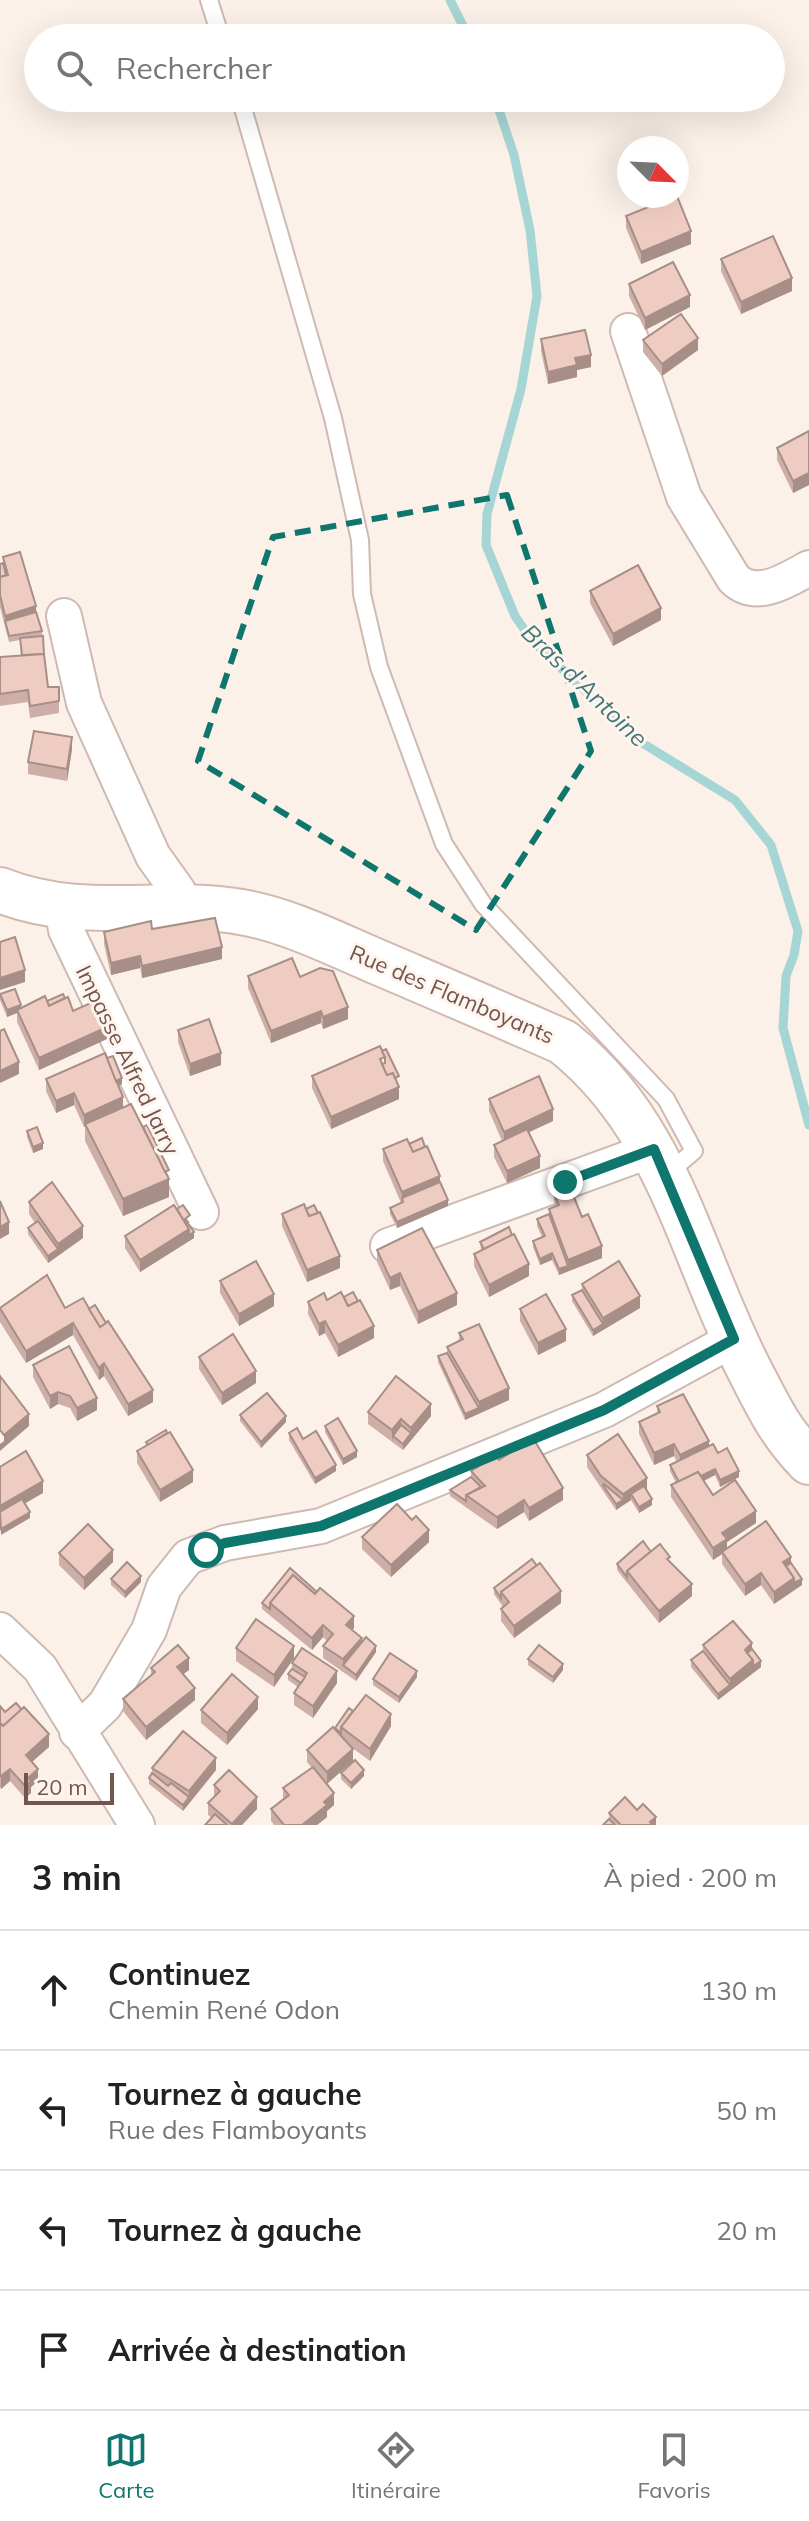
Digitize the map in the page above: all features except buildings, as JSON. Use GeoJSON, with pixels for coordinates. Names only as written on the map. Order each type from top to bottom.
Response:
{"type":"FeatureCollection","features":[{"type":"Feature","properties":{"kind":"main road","name":"Rue des Flamboyants"},"geometry":{"type":"LineString","coordinates":[[0,890],[62,906],[104,911],[240,912],[306,932],[563,1042],[591,1064],[618,1095],[660,1162],[734,1339],[783,1436],[809,1462]]}},
{"type":"Feature","properties":{"kind":"street"},"geometry":{"type":"LineString","coordinates":[[628,331],[684,497],[734,579],[743,588],[757,590],[786,581],[809,568]]}},
{"type":"Feature","properties":{"kind":"street"},"geometry":{"type":"LineString","coordinates":[[64,616],[84,703],[153,856],[178,891],[181,910]]}},
{"type":"Feature","properties":{"kind":"street","name":"Impasse Alfred Jarry"},"geometry":{"type":"LineString","coordinates":[[62,906],[66,930],[201,1212]]}},
{"type":"Feature","properties":{"kind":"street"},"geometry":{"type":"LineString","coordinates":[[388,1246],[660,1162]]}},
{"type":"Feature","properties":{"kind":"street"},"geometry":{"type":"LineString","coordinates":[[77,1732],[105,1705],[149,1630],[164,1587],[188,1557],[225,1543],[321,1526],[604,1410],[734,1339]]}},
{"type":"Feature","properties":{"kind":"street"},"geometry":{"type":"LineString","coordinates":[[0,1630],[40,1668],[137,1825]]}},
{"type":"Feature","properties":{"kind":"lane"},"geometry":{"type":"LineString","coordinates":[[209,0],[217,24]]}},
{"type":"Feature","properties":{"kind":"lane"},"geometry":{"type":"LineString","coordinates":[[244,112],[333,418],[360,540],[362,594],[379,667],[444,844],[483,904],[666,1099],[694,1151],[660,1162]]}},
{"type":"Feature","properties":{"kind":"highlighted area"},"geometry":{"type":"Polygon","coordinates":[[[507,495],[591,751],[476,930],[198,761],[273,537],[507,495]]]}},
{"type":"Feature","properties":{"kind":"waterway","name":"Bras d'Antoine"},"geometry":{"type":"LineString","coordinates":[[450,0],[462,24]]}},
{"type":"Feature","properties":{"kind":"waterway","name":"Bras d'Antoine"},"geometry":{"type":"LineString","coordinates":[[500,112],[514,155],[530,230],[537,296],[521,389],[487,514],[486,545],[515,616],[533,642],[639,741],[735,800],[771,845],[798,931],[786,976],[783,1028],[809,1125]]}},
{"type":"Feature","properties":{"kind":"route"},"geometry":{"type":"LineString","coordinates":[[206,1550],[225,1543],[321,1526],[604,1410],[734,1339],[654,1149],[565,1182]]}}]}
